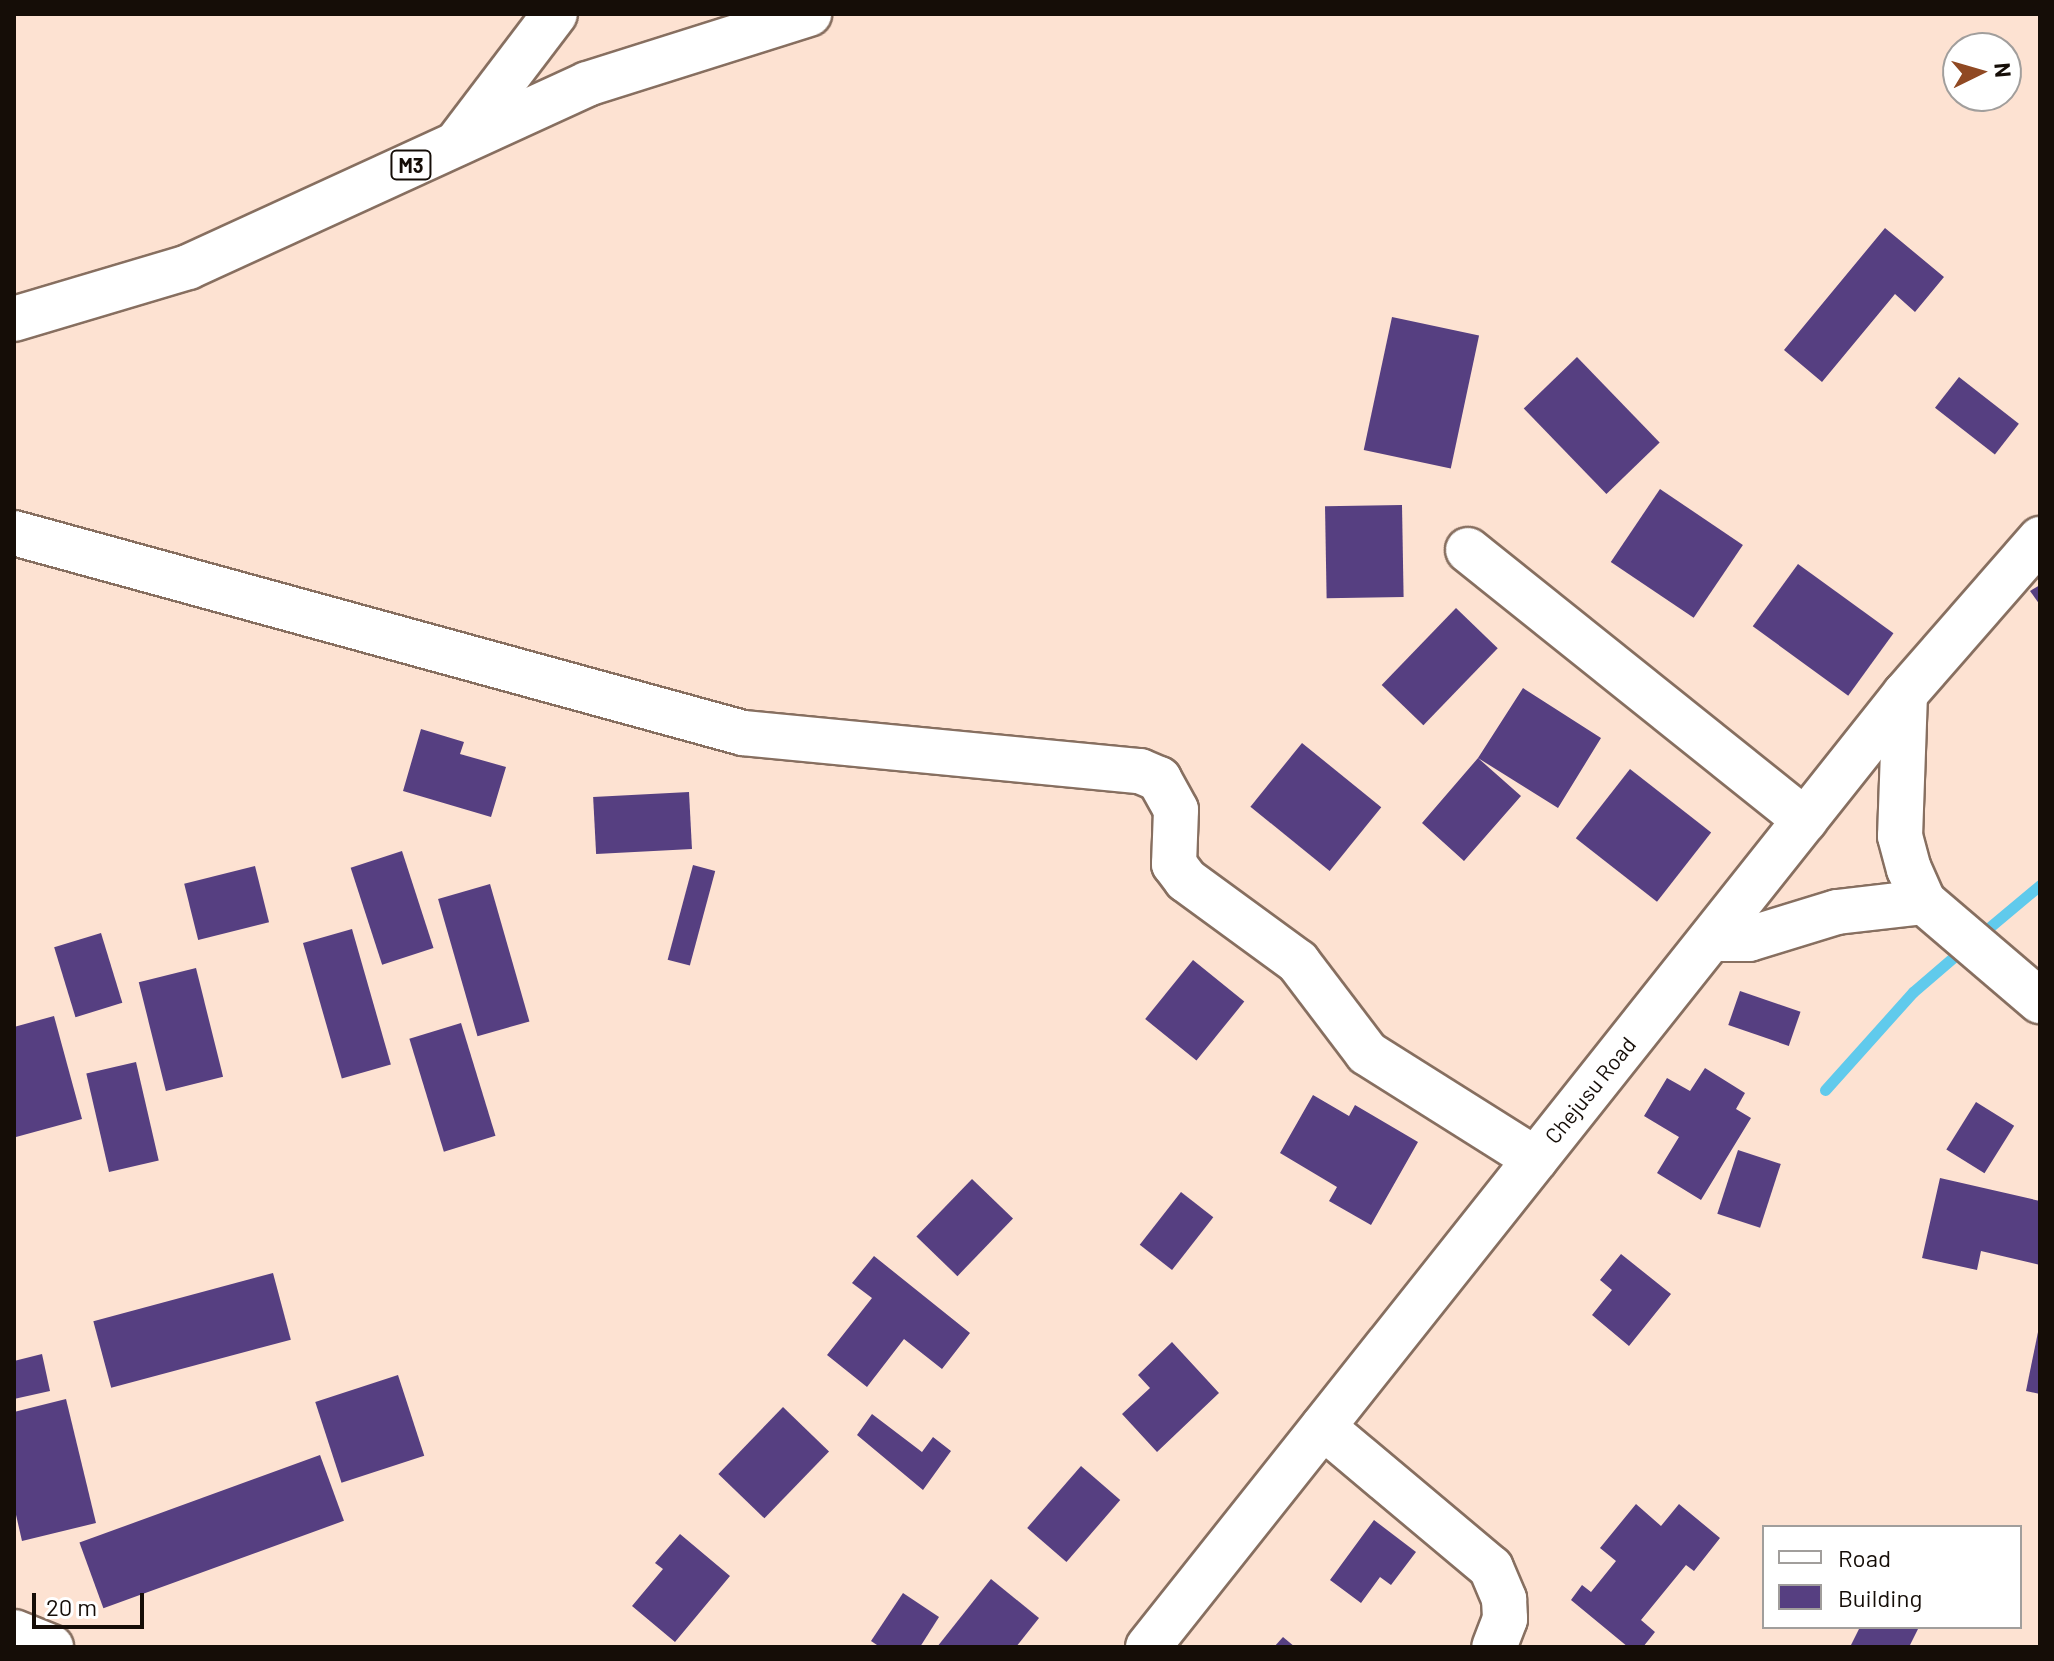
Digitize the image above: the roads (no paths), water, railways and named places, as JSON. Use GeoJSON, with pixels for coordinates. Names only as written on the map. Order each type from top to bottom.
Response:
{"type":"FeatureCollection","features":[{"type":"Feature","properties":{"kind":"main road"},"geometry":{"type":"LineString","coordinates":[[457,143],[555,14]]}},
{"type":"Feature","properties":{"kind":"main road","name":"M3"},"geometry":{"type":"LineString","coordinates":[[14,319],[188,267],[587,84],[809,14]]}},
{"type":"Feature","properties":{"kind":"main road"},"geometry":{"type":"LineString","coordinates":[[14,533],[743,733],[1140,771],[1159,779],[1168,790],[1176,810],[1174,864],[1186,880],[1298,962],[1367,1053],[1535,1159]]}},
{"type":"Feature","properties":{"kind":"main road","name":"Chejusu Road"},"geometry":{"type":"LineString","coordinates":[[1148,1647],[1905,694],[2040,539]]}},
{"type":"Feature","properties":{"kind":"main road"},"geometry":{"type":"LineString","coordinates":[[1468,550],[1805,820]]}},
{"type":"Feature","properties":{"kind":"main road"},"geometry":{"type":"LineString","coordinates":[[1905,694],[1900,836],[1924,902],[2040,1001]]}},
{"type":"Feature","properties":{"kind":"main road"},"geometry":{"type":"LineString","coordinates":[[1711,939],[1749,939],[1837,912],[1924,902]]}},
{"type":"Feature","properties":{"kind":"main road"},"geometry":{"type":"LineString","coordinates":[[1323,1427],[1491,1568],[1505,1609],[1494,1647]]}},
{"type":"Feature","properties":{"kind":"main road"},"geometry":{"type":"LineString","coordinates":[[14,1632],[51,1647]]}},
{"type":"Feature","properties":{"kind":"waterway"},"geometry":{"type":"LineString","coordinates":[[1979,936],[2040,885]]}},
{"type":"Feature","properties":{"kind":"waterway"},"geometry":{"type":"LineString","coordinates":[[1825,1090],[1913,992],[1963,949]]}}]}
